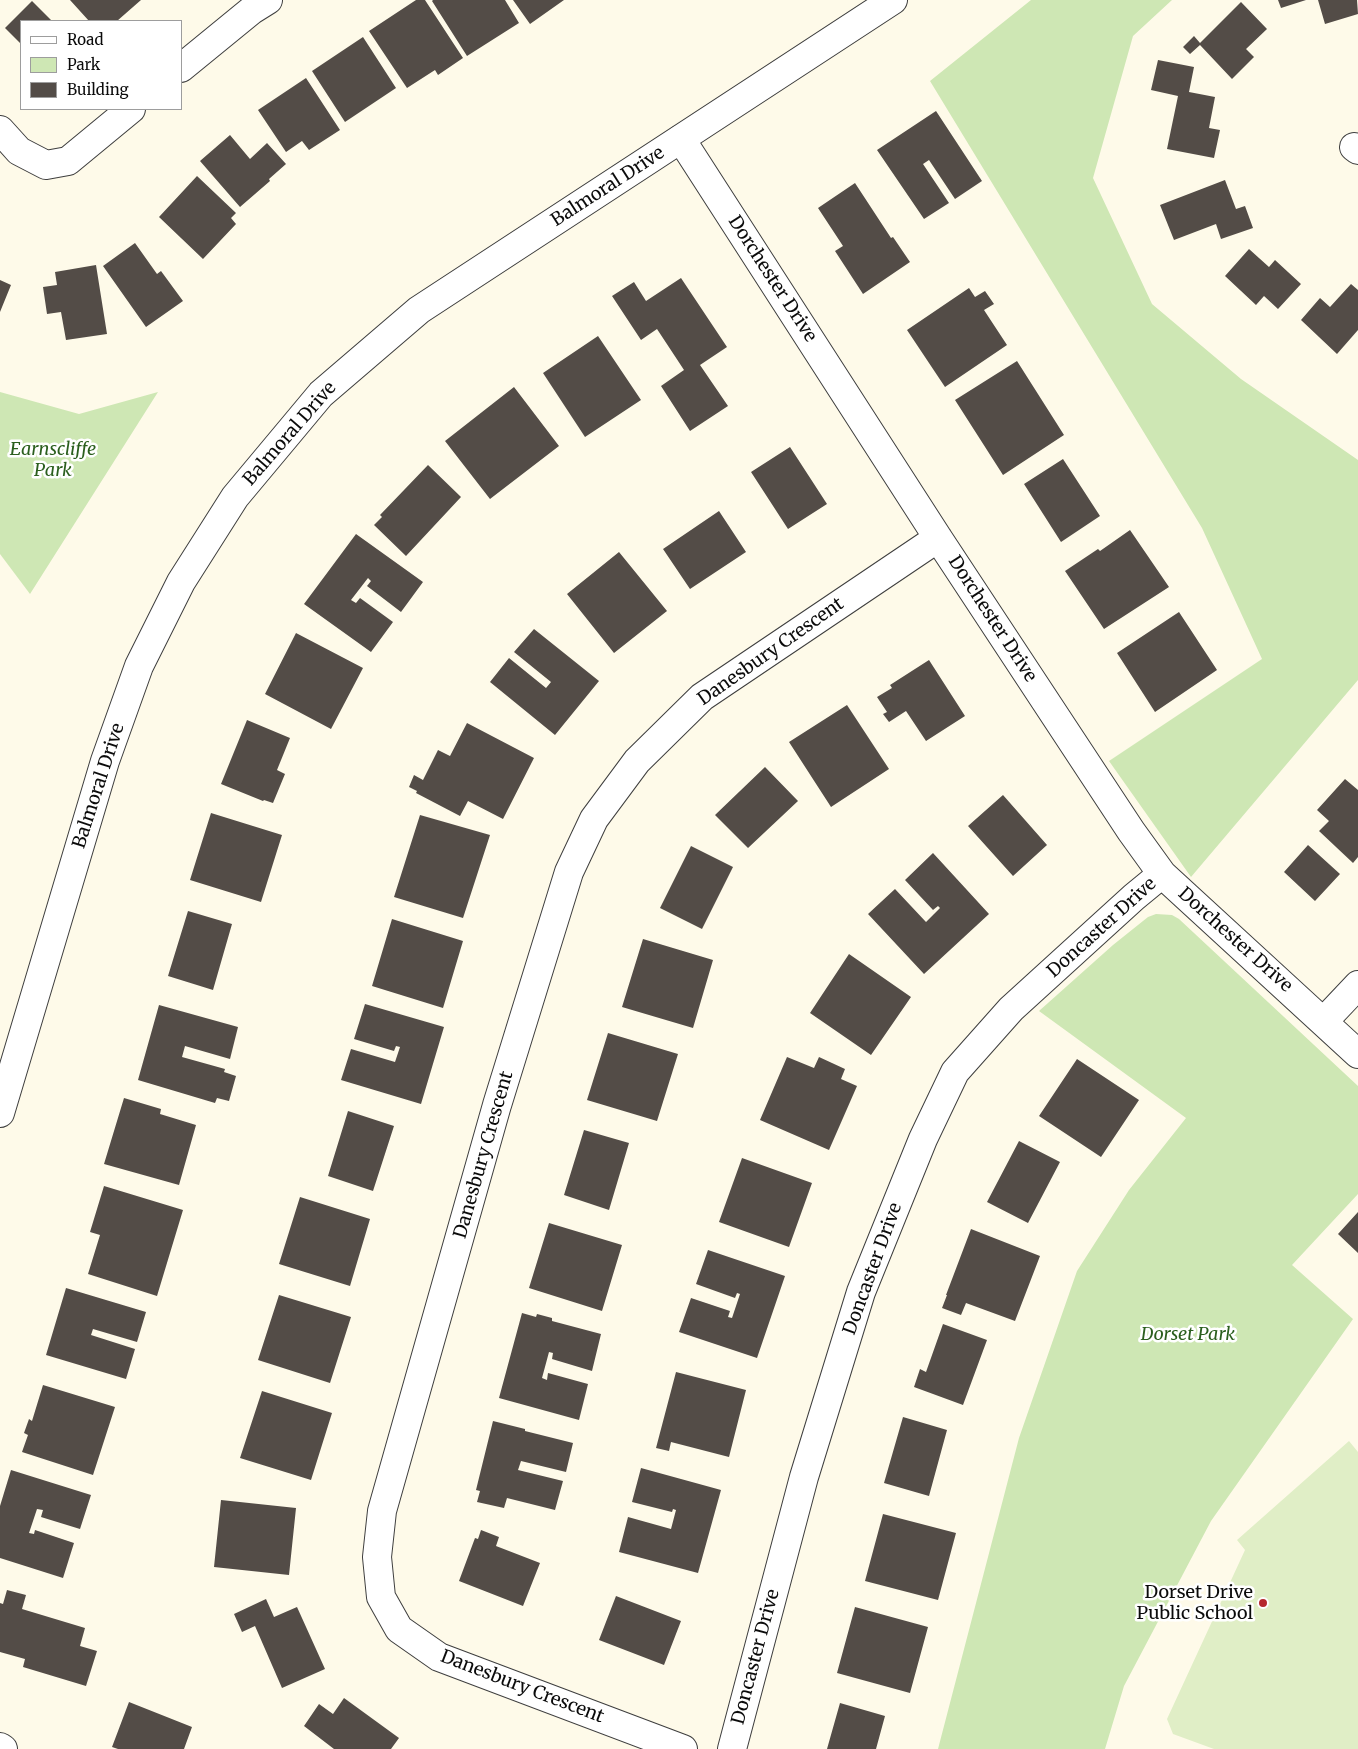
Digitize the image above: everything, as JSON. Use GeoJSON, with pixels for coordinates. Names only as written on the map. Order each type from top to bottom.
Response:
{"type":"FeatureCollection","features":[{"type":"Feature","properties":{"kind":"street"},"geometry":{"type":"LineString","coordinates":[[182,67],[252,10],[268,0]]}},
{"type":"Feature","properties":{"kind":"street","name":"Balmoral Drive"},"geometry":{"type":"LineString","coordinates":[[0,1113],[105,761],[139,666],[181,582],[235,497],[322,394],[419,310],[893,0]]}},
{"type":"Feature","properties":{"kind":"street"},"geometry":{"type":"LineString","coordinates":[[0,130],[19,151],[46,165],[68,161],[130,110]]}},
{"type":"Feature","properties":{"kind":"street","name":"Dorchester Drive"},"geometry":{"type":"LineString","coordinates":[[681,139],[938,538],[1131,831],[1162,874],[1358,1054]]}},
{"type":"Feature","properties":{"kind":"street","name":"Danesbury Crescent"},"geometry":{"type":"LineString","coordinates":[[682,1749],[439,1657],[399,1629],[381,1597],[377,1557],[382,1511],[497,1106],[569,872],[594,819],[637,761],[702,696],[938,538]]}},
{"type":"Feature","properties":{"kind":"street","name":"Doncaster Drive"},"geometry":{"type":"LineString","coordinates":[[732,1749],[804,1477],[861,1292],[923,1139],[951,1080],[1010,1009],[1162,874]]}},
{"type":"Feature","properties":{"kind":"street"},"geometry":{"type":"LineString","coordinates":[[1324,1021],[1358,986]]}},
{"type":"Feature","properties":{"kind":"green space"},"geometry":{"type":"Polygon","coordinates":[[[1031,0],[1172,0],[1133,36],[1093,178],[1152,304],[1241,379],[1358,460],[1358,680],[1191,877],[1109,761],[1262,659],[1202,528],[930,81],[1031,0]]]}},
{"type":"Feature","properties":{"kind":"green space","name":"Earnscliffe Park"},"geometry":{"type":"Polygon","coordinates":[[[0,392],[79,414],[158,392],[30,594],[0,554],[0,392]]]}},
{"type":"Feature","properties":{"kind":"green space","name":"Dorset Park"},"geometry":{"type":"Polygon","coordinates":[[[1156,914],[1172,915],[1179,919],[1358,1086],[1358,1194],[1292,1265],[1353,1319],[1211,1521],[1124,1686],[1105,1749],[938,1749],[1019,1438],[1077,1271],[1129,1190],[1186,1118],[1039,1011],[1113,945],[1148,917],[1156,914]]]}},
{"type":"Feature","properties":{"kind":"green space","name":"Dorset Drive Public School"},"geometry":{"type":"Polygon","coordinates":[[[1349,1441],[1358,1452],[1358,1749],[1214,1749],[1173,1734],[1167,1719],[1245,1550],[1237,1540],[1349,1441]]]}},
{"type":"Feature","properties":{"kind":"building"},"geometry":{"type":"Polygon","coordinates":[[[70,0],[141,0],[118,20],[88,20],[70,0]]]}},
{"type":"Feature","properties":{"kind":"building"},"geometry":{"type":"Polygon","coordinates":[[[416,0],[425,0],[463,58],[438,75],[435,70],[407,88],[369,31],[416,0]]]}},
{"type":"Feature","properties":{"kind":"building"},"geometry":{"type":"Polygon","coordinates":[[[433,0],[505,0],[519,23],[467,56],[433,0]]]}},
{"type":"Feature","properties":{"kind":"building"},"geometry":{"type":"Polygon","coordinates":[[[513,0],[564,0],[530,24],[513,0]]]}},
{"type":"Feature","properties":{"kind":"building"},"geometry":{"type":"Polygon","coordinates":[[[1278,0],[1306,0],[1281,8],[1278,0]]]}},
{"type":"Feature","properties":{"kind":"building"},"geometry":{"type":"Polygon","coordinates":[[[1318,0],[1357,0],[1358,14],[1325,24],[1318,0]]]}},
{"type":"Feature","properties":{"kind":"building"},"geometry":{"type":"Polygon","coordinates":[[[32,1],[51,20],[20,20],[20,43],[5,28],[32,1]]]}},
{"type":"Feature","properties":{"kind":"building"},"geometry":{"type":"Polygon","coordinates":[[[1241,2],[1267,29],[1246,49],[1254,57],[1232,79],[1200,45],[1190,54],[1183,47],[1194,36],[1200,43],[1241,2]]]}},
{"type":"Feature","properties":{"kind":"building"},"geometry":{"type":"Polygon","coordinates":[[[363,37],[396,88],[345,122],[312,71],[363,37]]]}},
{"type":"Feature","properties":{"kind":"building"},"geometry":{"type":"Polygon","coordinates":[[[1158,60],[1194,67],[1189,92],[1215,97],[1209,128],[1220,130],[1214,158],[1167,149],[1178,96],[1151,90],[1158,60]]]}},
{"type":"Feature","properties":{"kind":"building"},"geometry":{"type":"Polygon","coordinates":[[[306,78],[340,130],[309,150],[302,141],[286,152],[258,110],[306,78]]]}},
{"type":"Feature","properties":{"kind":"building"},"geometry":{"type":"Polygon","coordinates":[[[936,111],[982,181],[955,199],[929,160],[923,164],[949,203],[924,219],[877,150],[936,111]]]}},
{"type":"Feature","properties":{"kind":"building"},"geometry":{"type":"Polygon","coordinates":[[[230,135],[250,159],[267,143],[286,164],[240,207],[200,161],[230,135]]]}},
{"type":"Feature","properties":{"kind":"building"},"geometry":{"type":"Polygon","coordinates":[[[197,176],[236,213],[231,218],[236,224],[203,259],[159,217],[197,176]]]}},
{"type":"Feature","properties":{"kind":"building"},"geometry":{"type":"Polygon","coordinates":[[[1225,180],[1236,209],[1245,206],[1253,228],[1221,239],[1216,224],[1174,240],[1160,205],[1225,180]]]}},
{"type":"Feature","properties":{"kind":"building"},"geometry":{"type":"Polygon","coordinates":[[[855,183],[891,238],[893,237],[910,262],[863,294],[835,251],[843,246],[818,208],[855,183]]]}},
{"type":"Feature","properties":{"kind":"building"},"geometry":{"type":"Polygon","coordinates":[[[135,243],[157,274],[161,271],[183,301],[146,327],[103,266],[135,243]]]}},
{"type":"Feature","properties":{"kind":"building"},"geometry":{"type":"Polygon","coordinates":[[[1249,249],[1269,267],[1275,260],[1301,284],[1278,309],[1264,296],[1256,305],[1225,276],[1249,249]]]}},
{"type":"Feature","properties":{"kind":"building"},"geometry":{"type":"Polygon","coordinates":[[[96,265],[107,334],[66,340],[61,312],[47,314],[43,287],[57,285],[55,272],[96,265]]]}},
{"type":"Feature","properties":{"kind":"building"},"geometry":{"type":"Polygon","coordinates":[[[681,278],[727,347],[700,365],[728,406],[690,431],[661,386],[684,370],[657,329],[641,340],[612,296],[634,282],[646,301],[681,278]]]}},
{"type":"Feature","properties":{"kind":"building"},"geometry":{"type":"Polygon","coordinates":[[[0,280],[11,285],[0,312],[0,280]]]}},
{"type":"Feature","properties":{"kind":"building"},"geometry":{"type":"Polygon","coordinates":[[[1351,284],[1358,290],[1358,330],[1337,354],[1301,320],[1320,298],[1330,307],[1351,284]]]}},
{"type":"Feature","properties":{"kind":"building"},"geometry":{"type":"Polygon","coordinates":[[[969,288],[975,297],[985,291],[994,304],[984,310],[1007,345],[945,387],[907,330],[969,288]]]}},
{"type":"Feature","properties":{"kind":"building"},"geometry":{"type":"Polygon","coordinates":[[[598,336],[641,400],[585,437],[543,373],[598,336]]]}},
{"type":"Feature","properties":{"kind":"building"},"geometry":{"type":"Polygon","coordinates":[[[1017,361],[1064,435],[1003,475],[955,400],[1017,361]]]}},
{"type":"Feature","properties":{"kind":"building"},"geometry":{"type":"Polygon","coordinates":[[[514,387],[559,446],[490,499],[445,441],[514,387]]]}},
{"type":"Feature","properties":{"kind":"building"},"geometry":{"type":"Polygon","coordinates":[[[790,447],[827,504],[788,529],[751,472],[790,447]]]}},
{"type":"Feature","properties":{"kind":"building"},"geometry":{"type":"Polygon","coordinates":[[[1063,459],[1100,516],[1061,542],[1024,484],[1063,459]]]}},
{"type":"Feature","properties":{"kind":"building"},"geometry":{"type":"Polygon","coordinates":[[[428,465],[461,497],[406,556],[374,525],[382,517],[380,515],[428,465]]]}},
{"type":"Feature","properties":{"kind":"building"},"geometry":{"type":"Polygon","coordinates":[[[719,511],[746,552],[690,589],[663,549],[719,511]]]}},
{"type":"Feature","properties":{"kind":"building"},"geometry":{"type":"Polygon","coordinates":[[[1130,530],[1169,587],[1104,629],[1065,571],[1098,549],[1100,551],[1130,530]]]}},
{"type":"Feature","properties":{"kind":"building"},"geometry":{"type":"Polygon","coordinates":[[[356,534],[423,582],[401,612],[367,586],[371,581],[368,578],[351,600],[356,603],[360,598],[393,622],[371,652],[304,604],[356,534]]]}},
{"type":"Feature","properties":{"kind":"building"},"geometry":{"type":"Polygon","coordinates":[[[619,552],[667,611],[614,653],[567,594],[619,552]]]}},
{"type":"Feature","properties":{"kind":"building"},"geometry":{"type":"Polygon","coordinates":[[[1179,612],[1217,670],[1155,712],[1117,653],[1179,612]]]}},
{"type":"Feature","properties":{"kind":"building"},"geometry":{"type":"Polygon","coordinates":[[[534,629],[599,681],[555,735],[490,682],[509,658],[546,688],[551,682],[514,652],[534,629]]]}},
{"type":"Feature","properties":{"kind":"building"},"geometry":{"type":"Polygon","coordinates":[[[296,633],[363,668],[331,729],[265,694],[296,633]]]}},
{"type":"Feature","properties":{"kind":"building"},"geometry":{"type":"Polygon","coordinates":[[[929,660],[965,716],[926,741],[906,711],[889,722],[883,714],[887,712],[877,697],[892,688],[890,685],[929,660]]]}},
{"type":"Feature","properties":{"kind":"building"},"geometry":{"type":"Polygon","coordinates":[[[847,705],[889,769],[831,807],[789,742],[847,705]]]}},
{"type":"Feature","properties":{"kind":"building"},"geometry":{"type":"Polygon","coordinates":[[[247,720],[290,738],[277,770],[285,774],[273,803],[263,801],[221,784],[247,720]]]}},
{"type":"Feature","properties":{"kind":"building"},"geometry":{"type":"Polygon","coordinates":[[[467,723],[534,758],[503,819],[468,801],[460,816],[416,793],[417,791],[409,787],[414,775],[423,780],[438,750],[450,756],[467,723]]]}},
{"type":"Feature","properties":{"kind":"building"},"geometry":{"type":"Polygon","coordinates":[[[765,767],[798,801],[748,848],[715,815],[765,767]]]}},
{"type":"Feature","properties":{"kind":"building"},"geometry":{"type":"Polygon","coordinates":[[[1345,779],[1358,790],[1358,857],[1353,863],[1319,831],[1329,821],[1317,810],[1345,779]]]}},
{"type":"Feature","properties":{"kind":"building"},"geometry":{"type":"Polygon","coordinates":[[[1003,795],[1047,845],[1013,876],[968,826],[1003,795]]]}},
{"type":"Feature","properties":{"kind":"building"},"geometry":{"type":"Polygon","coordinates":[[[211,813],[282,835],[261,902],[190,880],[211,813]]]}},
{"type":"Feature","properties":{"kind":"building"},"geometry":{"type":"Polygon","coordinates":[[[420,815],[490,835],[463,918],[394,897],[420,815]]]}},
{"type":"Feature","properties":{"kind":"building"},"geometry":{"type":"Polygon","coordinates":[[[1308,845],[1340,874],[1315,901],[1284,872],[1308,845]]]}},
{"type":"Feature","properties":{"kind":"building"},"geometry":{"type":"Polygon","coordinates":[[[691,846],[733,867],[702,929],[660,908],[691,846]]]}},
{"type":"Feature","properties":{"kind":"building"},"geometry":{"type":"Polygon","coordinates":[[[933,853],[989,914],[924,974],[868,914],[895,889],[926,922],[940,908],[938,906],[933,910],[905,880],[933,853]]]}},
{"type":"Feature","properties":{"kind":"building"},"geometry":{"type":"Polygon","coordinates":[[[188,911],[232,924],[213,990],[168,976],[188,911]]]}},
{"type":"Feature","properties":{"kind":"building"},"geometry":{"type":"Polygon","coordinates":[[[392,919],[463,941],[443,1008],[372,986],[392,919]]]}},
{"type":"Feature","properties":{"kind":"building"},"geometry":{"type":"Polygon","coordinates":[[[643,939],[713,960],[693,1028],[622,1007],[643,939]]]}},
{"type":"Feature","properties":{"kind":"building"},"geometry":{"type":"Polygon","coordinates":[[[849,954],[911,997],[871,1055],[810,1013],[849,954]]]}},
{"type":"Feature","properties":{"kind":"building"},"geometry":{"type":"Polygon","coordinates":[[[365,1004],[444,1027],[421,1104],[341,1080],[351,1049],[395,1062],[400,1047],[396,1046],[394,1051],[354,1039],[365,1004]]]}},
{"type":"Feature","properties":{"kind":"building"},"geometry":{"type":"Polygon","coordinates":[[[159,1005],[238,1027],[230,1059],[185,1046],[182,1057],[225,1069],[224,1072],[236,1076],[229,1101],[217,1098],[215,1103],[138,1080],[159,1005]]]}},
{"type":"Feature","properties":{"kind":"building"},"geometry":{"type":"Polygon","coordinates":[[[608,1033],[678,1054],[657,1121],[587,1100],[608,1033]]]}},
{"type":"Feature","properties":{"kind":"building"},"geometry":{"type":"Polygon","coordinates":[[[787,1057],[814,1068],[819,1057],[845,1069],[841,1079],[857,1086],[829,1150],[760,1120],[787,1057]]]}},
{"type":"Feature","properties":{"kind":"building"},"geometry":{"type":"Polygon","coordinates":[[[1077,1059],[1139,1100],[1101,1157],[1039,1116],[1077,1059]]]}},
{"type":"Feature","properties":{"kind":"building"},"geometry":{"type":"Polygon","coordinates":[[[124,1098],[161,1109],[160,1114],[196,1125],[179,1185],[104,1164],[124,1098]]]}},
{"type":"Feature","properties":{"kind":"building"},"geometry":{"type":"Polygon","coordinates":[[[348,1111],[394,1126],[373,1191],[328,1176],[348,1111]]]}},
{"type":"Feature","properties":{"kind":"building"},"geometry":{"type":"Polygon","coordinates":[[[584,1130],[629,1143],[609,1210],[564,1195],[584,1130]]]}},
{"type":"Feature","properties":{"kind":"building"},"geometry":{"type":"Polygon","coordinates":[[[1019,1141],[1060,1162],[1028,1223],[987,1202],[1019,1141]]]}},
{"type":"Feature","properties":{"kind":"building"},"geometry":{"type":"Polygon","coordinates":[[[742,1158],[812,1183],[789,1247],[719,1222],[742,1158]]]}},
{"type":"Feature","properties":{"kind":"building"},"geometry":{"type":"Polygon","coordinates":[[[104,1186],[183,1210],[157,1296],[88,1274],[100,1235],[90,1232],[104,1186]]]}},
{"type":"Feature","properties":{"kind":"building"},"geometry":{"type":"Polygon","coordinates":[[[300,1197],[370,1219],[350,1286],[279,1264],[300,1197]]]}},
{"type":"Feature","properties":{"kind":"building"},"geometry":{"type":"Polygon","coordinates":[[[1358,1212],[1358,1253],[1338,1234],[1358,1212]]]}},
{"type":"Feature","properties":{"kind":"building"},"geometry":{"type":"Polygon","coordinates":[[[549,1223],[622,1245],[602,1311],[529,1288],[549,1223]]]}},
{"type":"Feature","properties":{"kind":"building"},"geometry":{"type":"Polygon","coordinates":[[[971,1229],[1040,1256],[1015,1321],[966,1303],[961,1315],[942,1308],[971,1229]]]}},
{"type":"Feature","properties":{"kind":"building"},"geometry":{"type":"Polygon","coordinates":[[[708,1250],[785,1276],[757,1358],[679,1332],[691,1298],[730,1311],[728,1317],[732,1318],[740,1294],[737,1293],[735,1298],[696,1284],[708,1250]]]}},
{"type":"Feature","properties":{"kind":"building"},"geometry":{"type":"Polygon","coordinates":[[[66,1288],[146,1312],[137,1342],[93,1329],[91,1335],[135,1349],[126,1379],[46,1355],[66,1288]]]}},
{"type":"Feature","properties":{"kind":"building"},"geometry":{"type":"Polygon","coordinates":[[[279,1295],[351,1317],[330,1383],[258,1360],[279,1295]]]}},
{"type":"Feature","properties":{"kind":"building"},"geometry":{"type":"Polygon","coordinates":[[[522,1313],[536,1317],[537,1314],[552,1318],[552,1321],[601,1334],[592,1371],[552,1359],[553,1353],[549,1352],[542,1378],[547,1380],[548,1373],[588,1384],[579,1420],[499,1398],[522,1313]]]}},
{"type":"Feature","properties":{"kind":"building"},"geometry":{"type":"Polygon","coordinates":[[[943,1324],[987,1340],[963,1405],[914,1387],[920,1369],[926,1372],[943,1324]]]}},
{"type":"Feature","properties":{"kind":"building"},"geometry":{"type":"Polygon","coordinates":[[[676,1372],[746,1390],[729,1457],[671,1442],[669,1451],[656,1448],[676,1372]]]}},
{"type":"Feature","properties":{"kind":"building"},"geometry":{"type":"Polygon","coordinates":[[[43,1385],[115,1407],[93,1475],[22,1452],[28,1435],[24,1433],[29,1419],[32,1421],[43,1385]]]}},
{"type":"Feature","properties":{"kind":"building"},"geometry":{"type":"Polygon","coordinates":[[[262,1391],[332,1413],[311,1480],[240,1458],[262,1391]]]}},
{"type":"Feature","properties":{"kind":"building"},"geometry":{"type":"Polygon","coordinates":[[[903,1417],[947,1430],[929,1496],[884,1483],[903,1417]]]}},
{"type":"Feature","properties":{"kind":"building"},"geometry":{"type":"Polygon","coordinates":[[[493,1421],[573,1443],[566,1472],[521,1461],[518,1470],[563,1481],[555,1510],[507,1498],[504,1508],[477,1502],[480,1491],[476,1490],[493,1421]]]}},
{"type":"Feature","properties":{"kind":"building"},"geometry":{"type":"Polygon","coordinates":[[[641,1468],[721,1490],[698,1573],[619,1552],[628,1517],[671,1529],[676,1510],[673,1509],[672,1512],[632,1502],[641,1468]]]}},
{"type":"Feature","properties":{"kind":"building"},"geometry":{"type":"Polygon","coordinates":[[[11,1470],[91,1495],[80,1529],[41,1517],[43,1510],[37,1509],[29,1533],[34,1534],[35,1530],[74,1543],[63,1578],[0,1558],[0,1506],[11,1470]]]}},
{"type":"Feature","properties":{"kind":"building"},"geometry":{"type":"Polygon","coordinates":[[[221,1500],[296,1508],[289,1575],[214,1567],[221,1500]]]}},
{"type":"Feature","properties":{"kind":"building"},"geometry":{"type":"Polygon","coordinates":[[[883,1514],[956,1533],[938,1600],[865,1581],[883,1514]]]}},
{"type":"Feature","properties":{"kind":"building"},"geometry":{"type":"Polygon","coordinates":[[[481,1530],[499,1537],[496,1546],[540,1563],[523,1606],[459,1581],[475,1538],[478,1539],[481,1530]]]}},
{"type":"Feature","properties":{"kind":"building"},"geometry":{"type":"Polygon","coordinates":[[[7,1590],[26,1595],[22,1609],[85,1628],[80,1646],[97,1651],[86,1686],[23,1667],[25,1659],[0,1652],[0,1603],[3,1604],[7,1590]]]}},
{"type":"Feature","properties":{"kind":"building"},"geometry":{"type":"Polygon","coordinates":[[[616,1596],[681,1621],[664,1665],[599,1640],[616,1596]]]}},
{"type":"Feature","properties":{"kind":"building"},"geometry":{"type":"Polygon","coordinates":[[[266,1599],[274,1617],[297,1607],[325,1669],[282,1688],[255,1626],[242,1632],[234,1614],[266,1599]]]}},
{"type":"Feature","properties":{"kind":"building"},"geometry":{"type":"Polygon","coordinates":[[[855,1607],[928,1627],[910,1693],[837,1673],[855,1607]]]}},
{"type":"Feature","properties":{"kind":"building"},"geometry":{"type":"Polygon","coordinates":[[[344,1698],[399,1738],[391,1749],[334,1749],[304,1726],[319,1704],[333,1714],[344,1698]]]}},
{"type":"Feature","properties":{"kind":"building"},"geometry":{"type":"Polygon","coordinates":[[[129,1702],[192,1727],[184,1749],[118,1749],[112,1747],[129,1702]]]}},
{"type":"Feature","properties":{"kind":"building"},"geometry":{"type":"Polygon","coordinates":[[[840,1703],[885,1716],[876,1749],[827,1749],[840,1703]]]}},
{"type":"Feature","properties":{"kind":"place","name":"Dorset Drive Public School"},"geometry":{"type":"Point","coordinates":[1263,1603]}}]}
